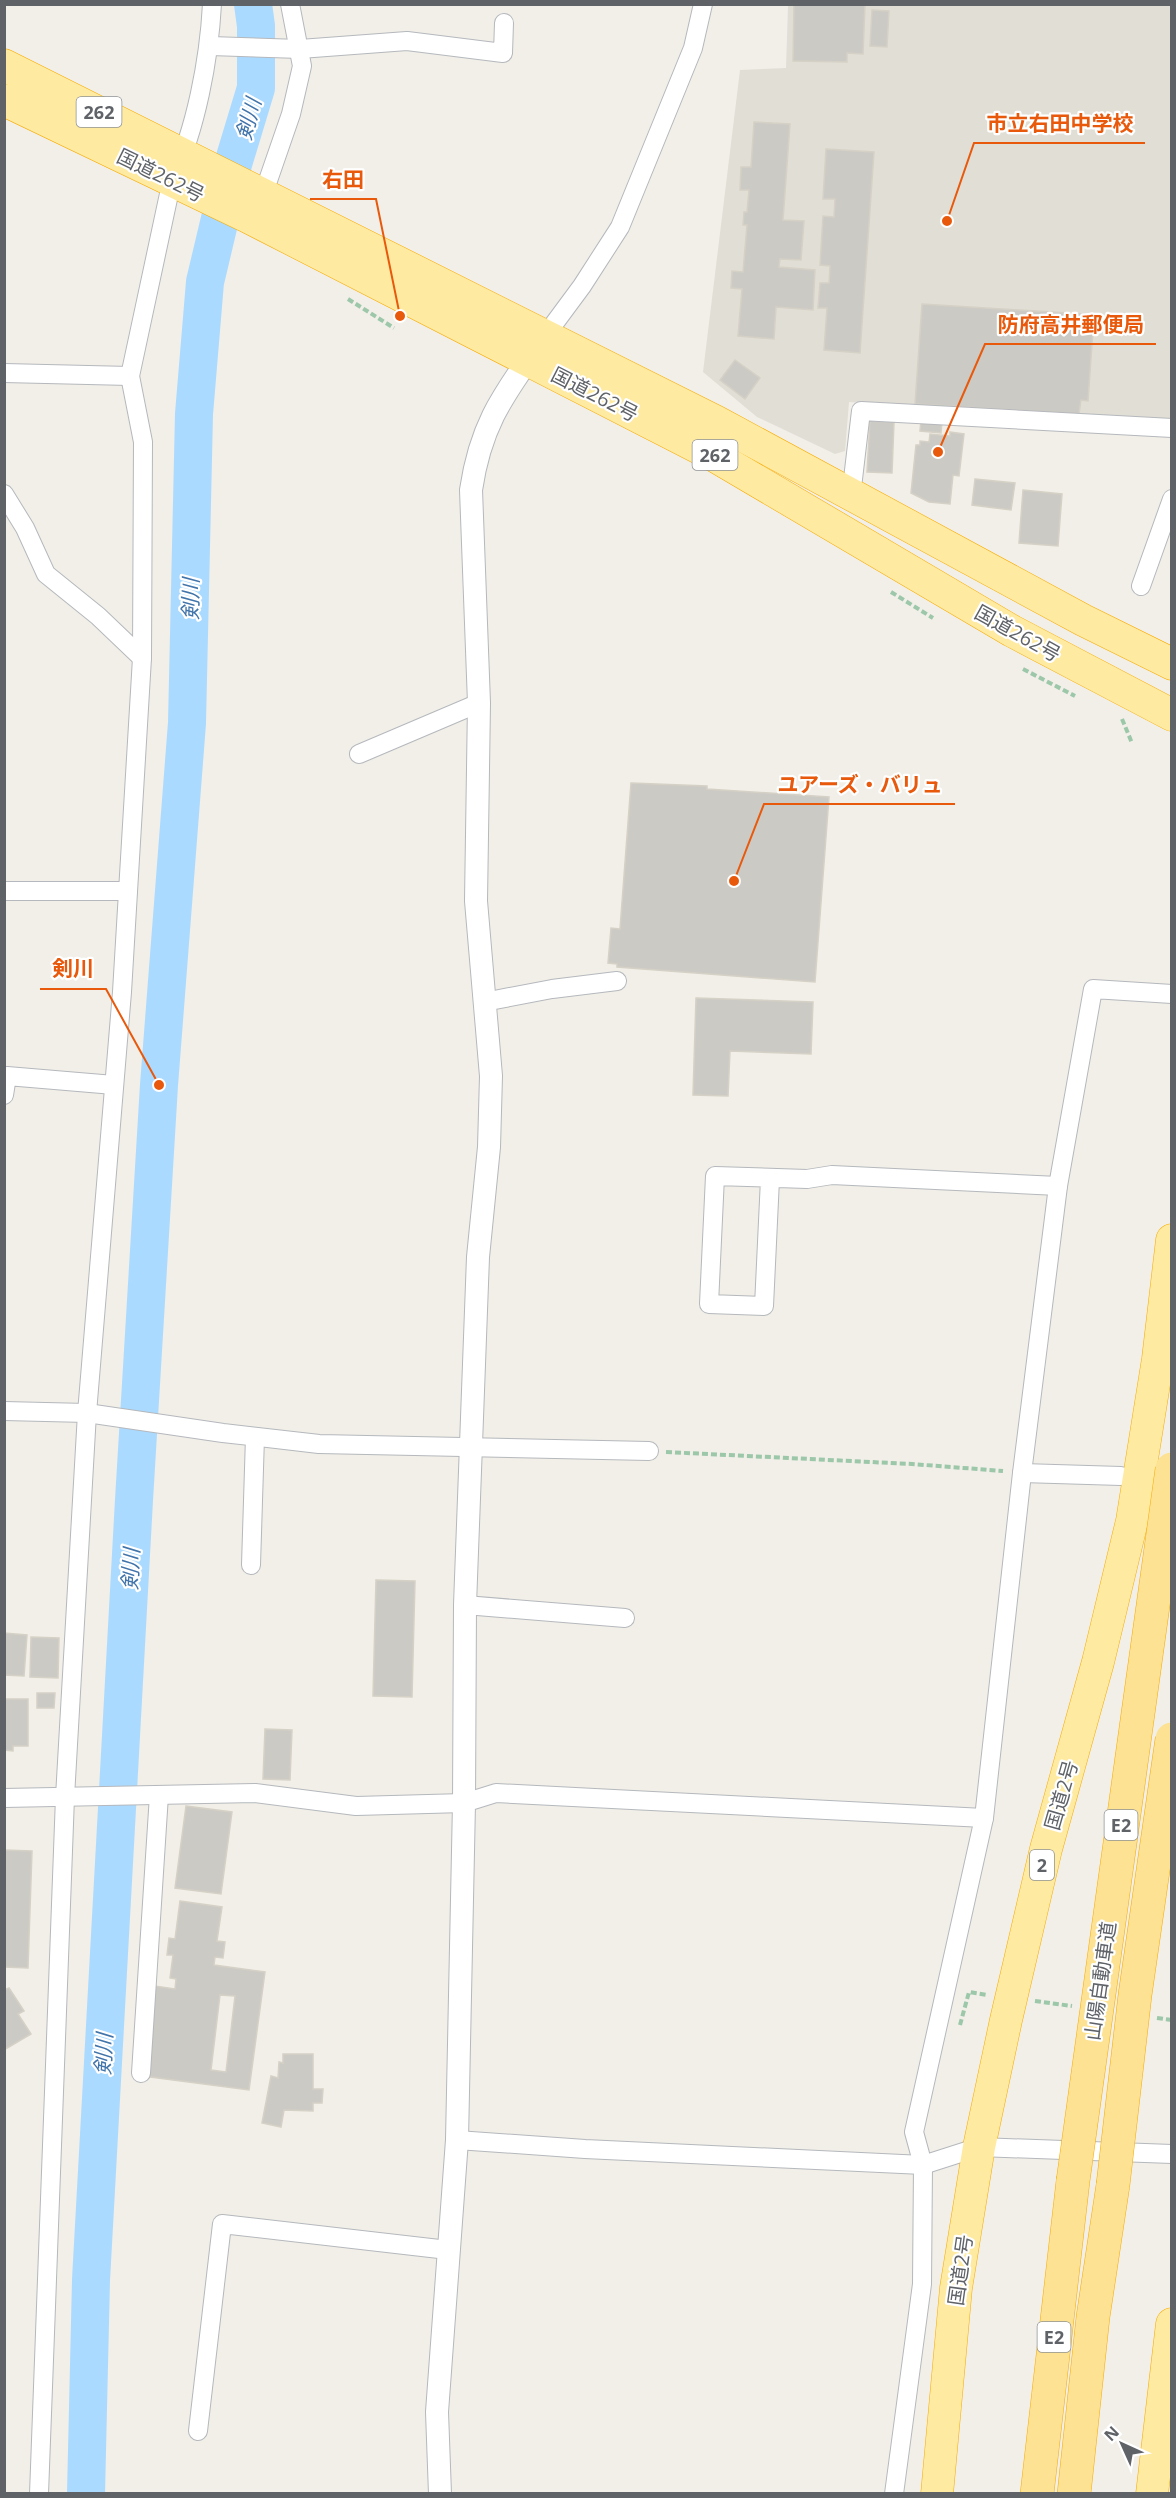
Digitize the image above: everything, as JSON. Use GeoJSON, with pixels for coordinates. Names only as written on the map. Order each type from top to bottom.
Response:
{"type":"FeatureCollection","features":[{"type":"Feature","properties":{"kind":"highway","name":"国道262号"},"geometry":{"type":"LineString","coordinates":[[4,65],[183,170]]}},
{"type":"Feature","properties":{"kind":"highway","name":"国道262号"},"geometry":{"type":"LineString","coordinates":[[4,100],[255,200],[537,348],[713,455],[1012,631],[1172,716]]}},
{"type":"Feature","properties":{"kind":"highway","name":"国道262号"},"geometry":{"type":"LineString","coordinates":[[537,348],[717,422],[1083,620],[1172,664]]}},
{"type":"Feature","properties":{"kind":"highway"},"geometry":{"type":"LineString","coordinates":[[1083,620],[1117,624],[1172,643]]}},
{"type":"Feature","properties":{"kind":"highway","name":"国道2号"},"geometry":{"type":"LineString","coordinates":[[937,2493],[956,2288],[980,2147],[1006,2020],[1046,1848],[1098,1662],[1132,1521],[1158,1359],[1172,1240]]}},
{"type":"Feature","properties":{"kind":"highway","name":"山陽自動車道"},"geometry":{"type":"LineString","coordinates":[[1037,2493],[1073,2181],[1172,1469]]}},
{"type":"Feature","properties":{"kind":"highway","name":"山陽自動車道"},"geometry":{"type":"LineString","coordinates":[[1074,2493],[1093,2317],[1113,2185],[1135,1995],[1172,1739]]}},
{"type":"Feature","properties":{"kind":"highway"},"geometry":{"type":"LineString","coordinates":[[1152,2493],[1172,2324]]}},
{"type":"Feature","properties":{"kind":"street"},"geometry":{"type":"LineString","coordinates":[[39,2493],[87,1413],[114,1085],[142,658],[143,442],[130,376],[183,170],[210,46],[213,4]]}},
{"type":"Feature","properties":{"kind":"street"},"geometry":{"type":"LineString","coordinates":[[255,200],[291,114],[302,66],[290,4]]}},
{"type":"Feature","properties":{"kind":"street"},"geometry":{"type":"LineString","coordinates":[[447,2493],[440,2493],[437,2412],[457,2140],[464,1803],[465,1605],[478,1257],[489,1147],[491,1076],[476,901],[479,704],[471,490],[476,459],[486,427],[620,227],[693,48],[702,4]]}},
{"type":"Feature","properties":{"kind":"street"},"geometry":{"type":"LineString","coordinates":[[210,46],[300,49],[407,41],[503,53],[504,23]]}},
{"type":"Feature","properties":{"kind":"street"},"geometry":{"type":"LineString","coordinates":[[4,373],[130,376]]}},
{"type":"Feature","properties":{"kind":"street"},"geometry":{"type":"LineString","coordinates":[[851,496],[861,411],[1172,428]]}},
{"type":"Feature","properties":{"kind":"street"},"geometry":{"type":"LineString","coordinates":[[4,494],[25,528],[46,574],[98,616],[142,658]]}},
{"type":"Feature","properties":{"kind":"street"},"geometry":{"type":"LineString","coordinates":[[1141,586],[1172,499]]}},
{"type":"Feature","properties":{"kind":"street"},"geometry":{"type":"LineString","coordinates":[[359,754],[479,704]]}},
{"type":"Feature","properties":{"kind":"street"},"geometry":{"type":"LineString","coordinates":[[4,891],[128,891]]}},
{"type":"Feature","properties":{"kind":"street"},"geometry":{"type":"LineString","coordinates":[[484,1002],[552,989],[617,981]]}},
{"type":"Feature","properties":{"kind":"street"},"geometry":{"type":"LineString","coordinates":[[894,2493],[922,2284],[923,2165],[914,2132],[984,1818],[1022,1473],[1058,1186],[1094,989],[1172,994]]}},
{"type":"Feature","properties":{"kind":"street"},"geometry":{"type":"LineString","coordinates":[[4,1095],[7,1076],[114,1085]]}},
{"type":"Feature","properties":{"kind":"street"},"geometry":{"type":"LineString","coordinates":[[770,1179],[764,1306],[709,1304],[715,1176],[807,1179],[831,1175],[1058,1186]]}},
{"type":"Feature","properties":{"kind":"street"},"geometry":{"type":"LineString","coordinates":[[4,1411],[87,1413],[223,1434],[319,1444],[649,1451]]}},
{"type":"Feature","properties":{"kind":"street"},"geometry":{"type":"LineString","coordinates":[[251,1565],[255,1437]]}},
{"type":"Feature","properties":{"kind":"street"},"geometry":{"type":"LineString","coordinates":[[1022,1473],[1121,1476]]}},
{"type":"Feature","properties":{"kind":"street"},"geometry":{"type":"LineString","coordinates":[[465,1605],[625,1618]]}},
{"type":"Feature","properties":{"kind":"street"},"geometry":{"type":"LineString","coordinates":[[4,1798],[255,1793],[356,1806],[464,1803],[496,1793],[984,1818]]}},
{"type":"Feature","properties":{"kind":"street"},"geometry":{"type":"LineString","coordinates":[[141,2073],[152,1796]]}},
{"type":"Feature","properties":{"kind":"street"},"geometry":{"type":"LineString","coordinates":[[457,2140],[585,2149],[923,2165],[980,2147],[1172,2154]]}},
{"type":"Feature","properties":{"kind":"street"},"geometry":{"type":"LineString","coordinates":[[198,2431],[222,2224],[448,2250]]}},
{"type":"Feature","properties":{"kind":"path"},"geometry":{"type":"LineString","coordinates":[[649,1451],[912,1464],[1022,1473]]}},
{"type":"Feature","properties":{"kind":"shaded area"},"geometry":{"type":"Polygon","coordinates":[[[788,5],[1171,5],[1171,424],[849,402],[845,451],[835,454],[757,417],[703,372],[740,70],[786,68],[788,5]]]}},
{"type":"Feature","properties":{"kind":"building"},"geometry":{"type":"Polygon","coordinates":[[[794,4],[865,4],[863,54],[847,53],[847,62],[793,61],[794,4]]]}},
{"type":"Feature","properties":{"kind":"building"},"geometry":{"type":"Polygon","coordinates":[[[872,10],[889,11],[887,47],[870,46],[872,10]]]}},
{"type":"Feature","properties":{"kind":"building"},"geometry":{"type":"Polygon","coordinates":[[[754,122],[790,124],[783,220],[804,221],[801,260],[780,259],[779,267],[815,270],[813,310],[776,307],[774,339],[738,336],[742,289],[731,288],[732,271],[743,272],[747,225],[743,225],[749,190],[740,190],[741,167],[751,167],[754,122]]]}},
{"type":"Feature","properties":{"kind":"building"},"geometry":{"type":"Polygon","coordinates":[[[826,149],[874,152],[860,353],[824,350],[827,308],[818,308],[820,283],[829,283],[830,266],[820,265],[823,216],[834,217],[835,199],[823,199],[826,149]]]}},
{"type":"Feature","properties":{"kind":"building"},"geometry":{"type":"Polygon","coordinates":[[[922,304],[1084,314],[1083,329],[1093,330],[1088,401],[1081,400],[1079,414],[915,404],[922,304]]]}},
{"type":"Feature","properties":{"kind":"building"},"geometry":{"type":"Polygon","coordinates":[[[735,360],[760,378],[745,399],[720,380],[735,360]]]}},
{"type":"Feature","properties":{"kind":"building"},"geometry":{"type":"Polygon","coordinates":[[[921,420],[942,422],[941,433],[920,431],[921,420]]]}},
{"type":"Feature","properties":{"kind":"building"},"geometry":{"type":"Polygon","coordinates":[[[870,421],[894,422],[892,473],[867,472],[870,421]]]}},
{"type":"Feature","properties":{"kind":"building"},"geometry":{"type":"Polygon","coordinates":[[[950,432],[964,434],[959,476],[953,475],[950,504],[929,502],[911,493],[916,445],[920,445],[920,441],[929,442],[930,434],[950,436],[950,432]]]}},
{"type":"Feature","properties":{"kind":"building"},"geometry":{"type":"Polygon","coordinates":[[[975,479],[1015,483],[1011,510],[972,505],[975,479]]]}},
{"type":"Feature","properties":{"kind":"building"},"geometry":{"type":"Polygon","coordinates":[[[1023,490],[1062,494],[1058,546],[1019,543],[1023,490]]]}},
{"type":"Feature","properties":{"kind":"building"},"geometry":{"type":"Polygon","coordinates":[[[631,783],[707,786],[707,789],[829,797],[815,982],[617,967],[617,964],[608,963],[611,928],[620,929],[631,783]]]}},
{"type":"Feature","properties":{"kind":"building"},"geometry":{"type":"Polygon","coordinates":[[[696,998],[813,1002],[811,1054],[730,1051],[728,1096],[693,1095],[696,998]]]}},
{"type":"Feature","properties":{"kind":"building"},"geometry":{"type":"Polygon","coordinates":[[[376,1580],[415,1581],[412,1697],[373,1696],[376,1580]]]}},
{"type":"Feature","properties":{"kind":"building"},"geometry":{"type":"Polygon","coordinates":[[[4,1633],[27,1635],[24,1676],[4,1675],[4,1633]]]}},
{"type":"Feature","properties":{"kind":"building"},"geometry":{"type":"Polygon","coordinates":[[[31,1637],[59,1638],[58,1678],[30,1677],[31,1637]]]}},
{"type":"Feature","properties":{"kind":"building"},"geometry":{"type":"Polygon","coordinates":[[[37,1693],[55,1693],[54,1708],[37,1708],[37,1693]]]}},
{"type":"Feature","properties":{"kind":"building"},"geometry":{"type":"Polygon","coordinates":[[[4,1699],[28,1699],[28,1746],[13,1746],[13,1751],[4,1750],[4,1699]]]}},
{"type":"Feature","properties":{"kind":"building"},"geometry":{"type":"Polygon","coordinates":[[[265,1729],[292,1730],[290,1780],[263,1779],[265,1729]]]}},
{"type":"Feature","properties":{"kind":"building"},"geometry":{"type":"Polygon","coordinates":[[[186,1806],[232,1812],[221,1894],[175,1888],[186,1806]]]}},
{"type":"Feature","properties":{"kind":"building"},"geometry":{"type":"Polygon","coordinates":[[[4,1850],[32,1851],[28,1968],[4,1967],[4,1850]]]}},
{"type":"Feature","properties":{"kind":"building"},"geometry":{"type":"Polygon","coordinates":[[[180,1901],[222,1907],[217,1941],[225,1942],[223,1958],[215,1957],[214,1965],[265,1972],[249,2090],[143,2076],[155,1986],[175,1989],[176,1979],[170,1978],[173,1955],[167,1955],[169,1938],[175,1939],[180,1901]],[[220,1995],[211,2070],[226,2072],[235,1996],[220,1995]]]}},
{"type":"Feature","properties":{"kind":"building"},"geometry":{"type":"Polygon","coordinates":[[[9,1988],[24,2011],[18,2014],[31,2034],[4,2050],[4,1990],[9,1988]]]}},
{"type":"Feature","properties":{"kind":"building"},"geometry":{"type":"Polygon","coordinates":[[[283,2054],[313,2054],[313,2089],[323,2089],[322,2103],[313,2103],[313,2111],[284,2110],[281,2127],[262,2123],[271,2076],[278,2078],[279,2062],[283,2063],[283,2054]]]}},
{"type":"Feature","properties":{"kind":"waterway","name":"剣川"},"geometry":{"type":"LineString","coordinates":[[86,2494],[91,2280],[134,1500],[159,1085],[187,723],[194,414],[205,282],[233,164],[256,88],[256,26],[253,4]]}},
{"type":"Feature","properties":{"kind":"place","name":"市立右田中学校"},"geometry":{"type":"Point","coordinates":[947,221]}},
{"type":"Feature","properties":{"kind":"place","name":"右田"},"geometry":{"type":"Point","coordinates":[400,316]}},
{"type":"Feature","properties":{"kind":"place","name":"防府高井郵便局"},"geometry":{"type":"Point","coordinates":[938,452]}},
{"type":"Feature","properties":{"kind":"place","name":"ユアーズ・バリュ"},"geometry":{"type":"Point","coordinates":[734,881]}},
{"type":"Feature","properties":{"kind":"place","name":"剣川"},"geometry":{"type":"Point","coordinates":[159,1085]}}]}
